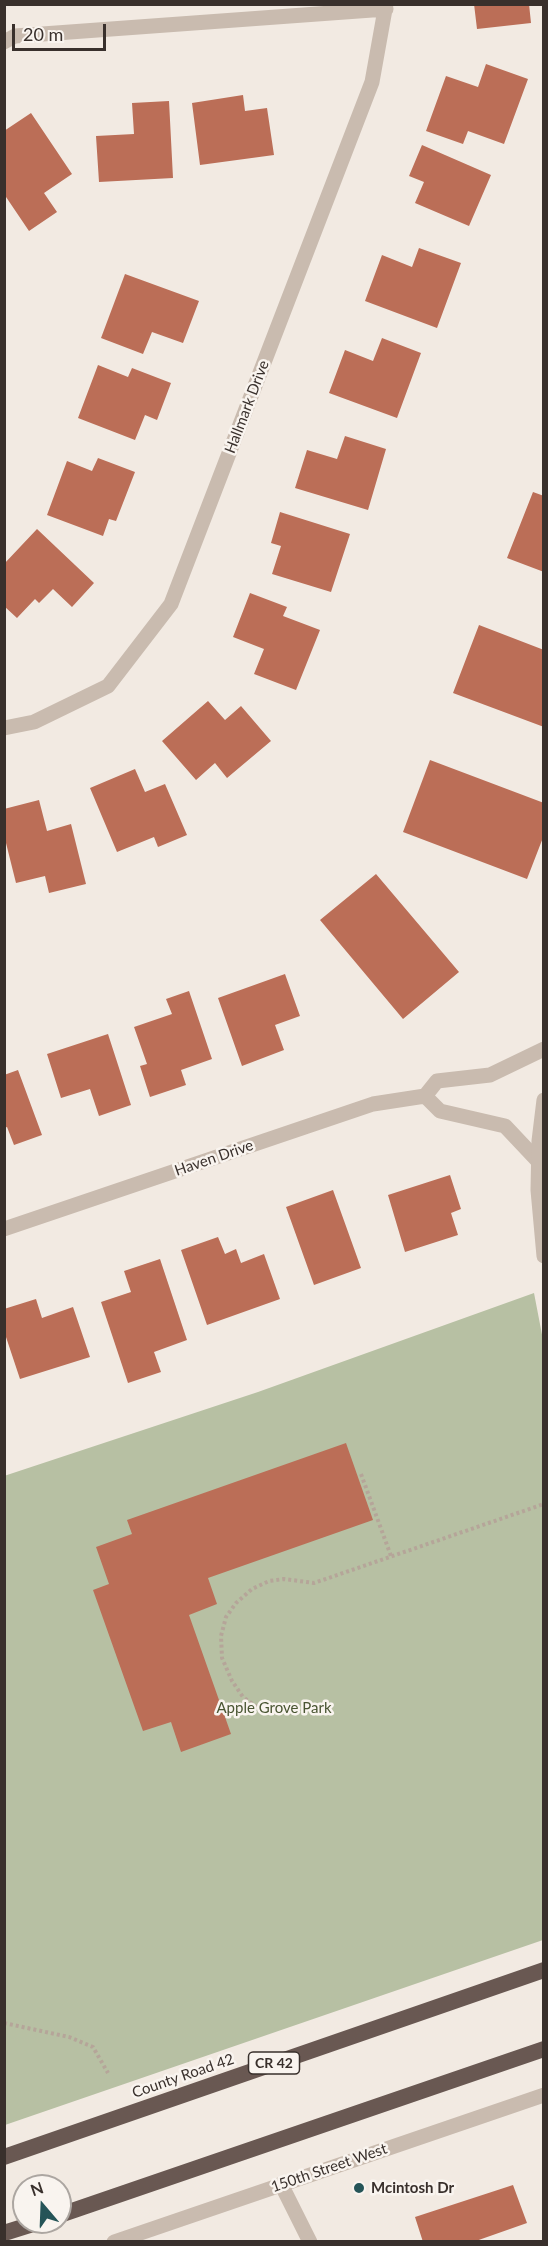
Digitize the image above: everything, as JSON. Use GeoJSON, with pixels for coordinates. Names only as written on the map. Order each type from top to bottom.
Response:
{"type":"FeatureCollection","features":[{"type":"Feature","properties":{"kind":"highway","name":"County Road 42"},"geometry":{"type":"LineString","coordinates":[[4,2157],[543,1970]]}},
{"type":"Feature","properties":{"kind":"highway"},"geometry":{"type":"LineString","coordinates":[[72,2211],[543,2049]]}},
{"type":"Feature","properties":{"kind":"street"},"geometry":{"type":"LineString","coordinates":[[4,42],[15,36],[386,7]]}},
{"type":"Feature","properties":{"kind":"street","name":"Hallmark Drive"},"geometry":{"type":"LineString","coordinates":[[4,728],[34,722],[108,686],[171,604],[372,82],[386,7]]}},
{"type":"Feature","properties":{"kind":"street","name":"Haven Drive"},"geometry":{"type":"LineString","coordinates":[[4,1229],[373,1104],[425,1096],[437,1081],[490,1075],[543,1049]]}},
{"type":"Feature","properties":{"kind":"street"},"geometry":{"type":"LineString","coordinates":[[425,1096],[440,1111],[505,1126],[538,1161]]}},
{"type":"Feature","properties":{"kind":"street"},"geometry":{"type":"LineString","coordinates":[[543,1100],[538,1161],[543,1256]]}},
{"type":"Feature","properties":{"kind":"street","name":"150th Street West"},"geometry":{"type":"LineString","coordinates":[[114,2241],[543,2095]]}},
{"type":"Feature","properties":{"kind":"street"},"geometry":{"type":"LineString","coordinates":[[281,2184],[310,2241]]}},
{"type":"Feature","properties":{"kind":"path"},"geometry":{"type":"LineString","coordinates":[[361,1474],[391,1556]]}},
{"type":"Feature","properties":{"kind":"path"},"geometry":{"type":"LineString","coordinates":[[257,1707],[243,1697],[232,1681],[222,1658],[221,1636],[226,1617],[236,1603],[252,1589],[269,1581],[284,1579],[314,1583],[543,1504]]}},
{"type":"Feature","properties":{"kind":"path"},"geometry":{"type":"LineString","coordinates":[[4,2023],[69,2037],[93,2047],[108,2073]]}},
{"type":"Feature","properties":{"kind":"green space","name":"Apple Grove Park"},"geometry":{"type":"Polygon","coordinates":[[[534,1293],[544,1345],[543,1940],[5,2125],[4,1476],[258,1392],[534,1293]]]}},
{"type":"Feature","properties":{"kind":"building"},"geometry":{"type":"Polygon","coordinates":[[[474,4],[529,4],[531,23],[477,29],[474,4]]]}},
{"type":"Feature","properties":{"kind":"building"},"geometry":{"type":"Polygon","coordinates":[[[486,64],[528,79],[504,144],[468,131],[463,144],[426,131],[446,76],[478,87],[486,64]]]}},
{"type":"Feature","properties":{"kind":"building"},"geometry":{"type":"Polygon","coordinates":[[[243,95],[245,111],[267,108],[274,155],[200,165],[192,103],[243,95]]]}},
{"type":"Feature","properties":{"kind":"building"},"geometry":{"type":"Polygon","coordinates":[[[169,101],[173,178],[99,182],[96,136],[134,134],[132,103],[169,101]]]}},
{"type":"Feature","properties":{"kind":"building"},"geometry":{"type":"Polygon","coordinates":[[[31,113],[72,174],[44,193],[57,212],[29,231],[4,194],[4,168],[6,166],[4,163],[4,131],[31,113]]]}},
{"type":"Feature","properties":{"kind":"building"},"geometry":{"type":"Polygon","coordinates":[[[422,145],[491,175],[469,226],[415,203],[424,182],[409,176],[422,145]]]}},
{"type":"Feature","properties":{"kind":"building"},"geometry":{"type":"Polygon","coordinates":[[[419,248],[461,263],[437,328],[365,301],[382,255],[412,267],[419,248]]]}},
{"type":"Feature","properties":{"kind":"building"},"geometry":{"type":"Polygon","coordinates":[[[125,274],[199,301],[183,343],[152,332],[143,354],[101,338],[125,274]]]}},
{"type":"Feature","properties":{"kind":"building"},"geometry":{"type":"Polygon","coordinates":[[[382,338],[421,353],[397,418],[329,393],[345,350],[373,361],[382,338]]]}},
{"type":"Feature","properties":{"kind":"building"},"geometry":{"type":"Polygon","coordinates":[[[98,365],[128,377],[132,368],[171,383],[157,420],[145,415],[135,440],[78,418],[98,365]]]}},
{"type":"Feature","properties":{"kind":"building"},"geometry":{"type":"Polygon","coordinates":[[[345,436],[386,449],[368,510],[295,488],[307,450],[337,459],[345,436]]]}},
{"type":"Feature","properties":{"kind":"building"},"geometry":{"type":"Polygon","coordinates":[[[98,458],[135,472],[116,521],[109,519],[103,536],[47,515],[67,461],[92,471],[98,458]]]}},
{"type":"Feature","properties":{"kind":"building"},"geometry":{"type":"Polygon","coordinates":[[[533,492],[544,496],[544,572],[507,558],[533,492]]]}},
{"type":"Feature","properties":{"kind":"building"},"geometry":{"type":"Polygon","coordinates":[[[280,512],[350,534],[331,592],[272,574],[281,546],[271,543],[280,512]]]}},
{"type":"Feature","properties":{"kind":"building"},"geometry":{"type":"Polygon","coordinates":[[[37,529],[94,583],[72,607],[53,589],[39,603],[35,599],[17,618],[4,606],[4,564],[37,529]]]}},
{"type":"Feature","properties":{"kind":"building"},"geometry":{"type":"Polygon","coordinates":[[[250,593],[287,607],[283,616],[320,630],[296,690],[254,674],[264,649],[233,637],[250,593]]]}},
{"type":"Feature","properties":{"kind":"building"},"geometry":{"type":"Polygon","coordinates":[[[479,625],[544,650],[544,727],[453,693],[479,625]]]}},
{"type":"Feature","properties":{"kind":"building"},"geometry":{"type":"Polygon","coordinates":[[[208,701],[225,720],[241,706],[271,741],[227,778],[215,763],[196,780],[162,741],[208,701]]]}},
{"type":"Feature","properties":{"kind":"building"},"geometry":{"type":"Polygon","coordinates":[[[430,760],[544,803],[544,835],[527,879],[403,832],[430,760]]]}},
{"type":"Feature","properties":{"kind":"building"},"geometry":{"type":"Polygon","coordinates":[[[135,769],[145,792],[165,784],[187,835],[158,847],[154,837],[117,852],[90,788],[135,769]]]}},
{"type":"Feature","properties":{"kind":"building"},"geometry":{"type":"Polygon","coordinates":[[[39,800],[47,831],[71,824],[86,884],[49,893],[45,876],[16,883],[4,835],[4,809],[39,800]]]}},
{"type":"Feature","properties":{"kind":"building"},"geometry":{"type":"Polygon","coordinates":[[[376,874],[459,972],[403,1019],[320,920],[376,874]]]}},
{"type":"Feature","properties":{"kind":"building"},"geometry":{"type":"Polygon","coordinates":[[[285,974],[300,1016],[275,1025],[284,1050],[242,1066],[218,998],[285,974]]]}},
{"type":"Feature","properties":{"kind":"building"},"geometry":{"type":"Polygon","coordinates":[[[189,991],[212,1059],[181,1070],[186,1085],[150,1097],[140,1066],[147,1064],[134,1027],[172,1014],[166,999],[189,991]]]}},
{"type":"Feature","properties":{"kind":"building"},"geometry":{"type":"Polygon","coordinates":[[[108,1034],[131,1105],[99,1116],[90,1089],[61,1098],[47,1054],[108,1034]]]}},
{"type":"Feature","properties":{"kind":"building"},"geometry":{"type":"Polygon","coordinates":[[[18,1070],[42,1135],[14,1145],[7,1127],[4,1128],[4,1075],[18,1070]]]}},
{"type":"Feature","properties":{"kind":"building"},"geometry":{"type":"Polygon","coordinates":[[[450,1175],[461,1209],[451,1213],[458,1235],[405,1252],[388,1195],[450,1175]]]}},
{"type":"Feature","properties":{"kind":"building"},"geometry":{"type":"Polygon","coordinates":[[[333,1190],[361,1268],[314,1285],[286,1207],[333,1190]]]}},
{"type":"Feature","properties":{"kind":"building"},"geometry":{"type":"Polygon","coordinates":[[[218,1237],[225,1254],[236,1249],[241,1263],[264,1254],[280,1299],[207,1325],[181,1250],[218,1237]]]}},
{"type":"Feature","properties":{"kind":"building"},"geometry":{"type":"Polygon","coordinates":[[[160,1259],[187,1340],[154,1352],[161,1372],[128,1383],[101,1302],[131,1292],[124,1271],[160,1259]]]}},
{"type":"Feature","properties":{"kind":"building"},"geometry":{"type":"Polygon","coordinates":[[[36,1299],[42,1318],[73,1307],[90,1357],[20,1379],[4,1331],[4,1309],[36,1299]]]}},
{"type":"Feature","properties":{"kind":"building"},"geometry":{"type":"Polygon","coordinates":[[[346,1443],[373,1520],[208,1578],[217,1604],[189,1615],[231,1734],[181,1752],[171,1722],[143,1731],[93,1590],[109,1584],[96,1547],[132,1534],[127,1520],[346,1443]]]}},
{"type":"Feature","properties":{"kind":"building"},"geometry":{"type":"Polygon","coordinates":[[[513,2185],[527,2223],[473,2242],[423,2242],[415,2217],[513,2185]]]}},
{"type":"Feature","properties":{"kind":"place","name":"Mcintosh Dr"},"geometry":{"type":"Point","coordinates":[359,2188]}}]}
